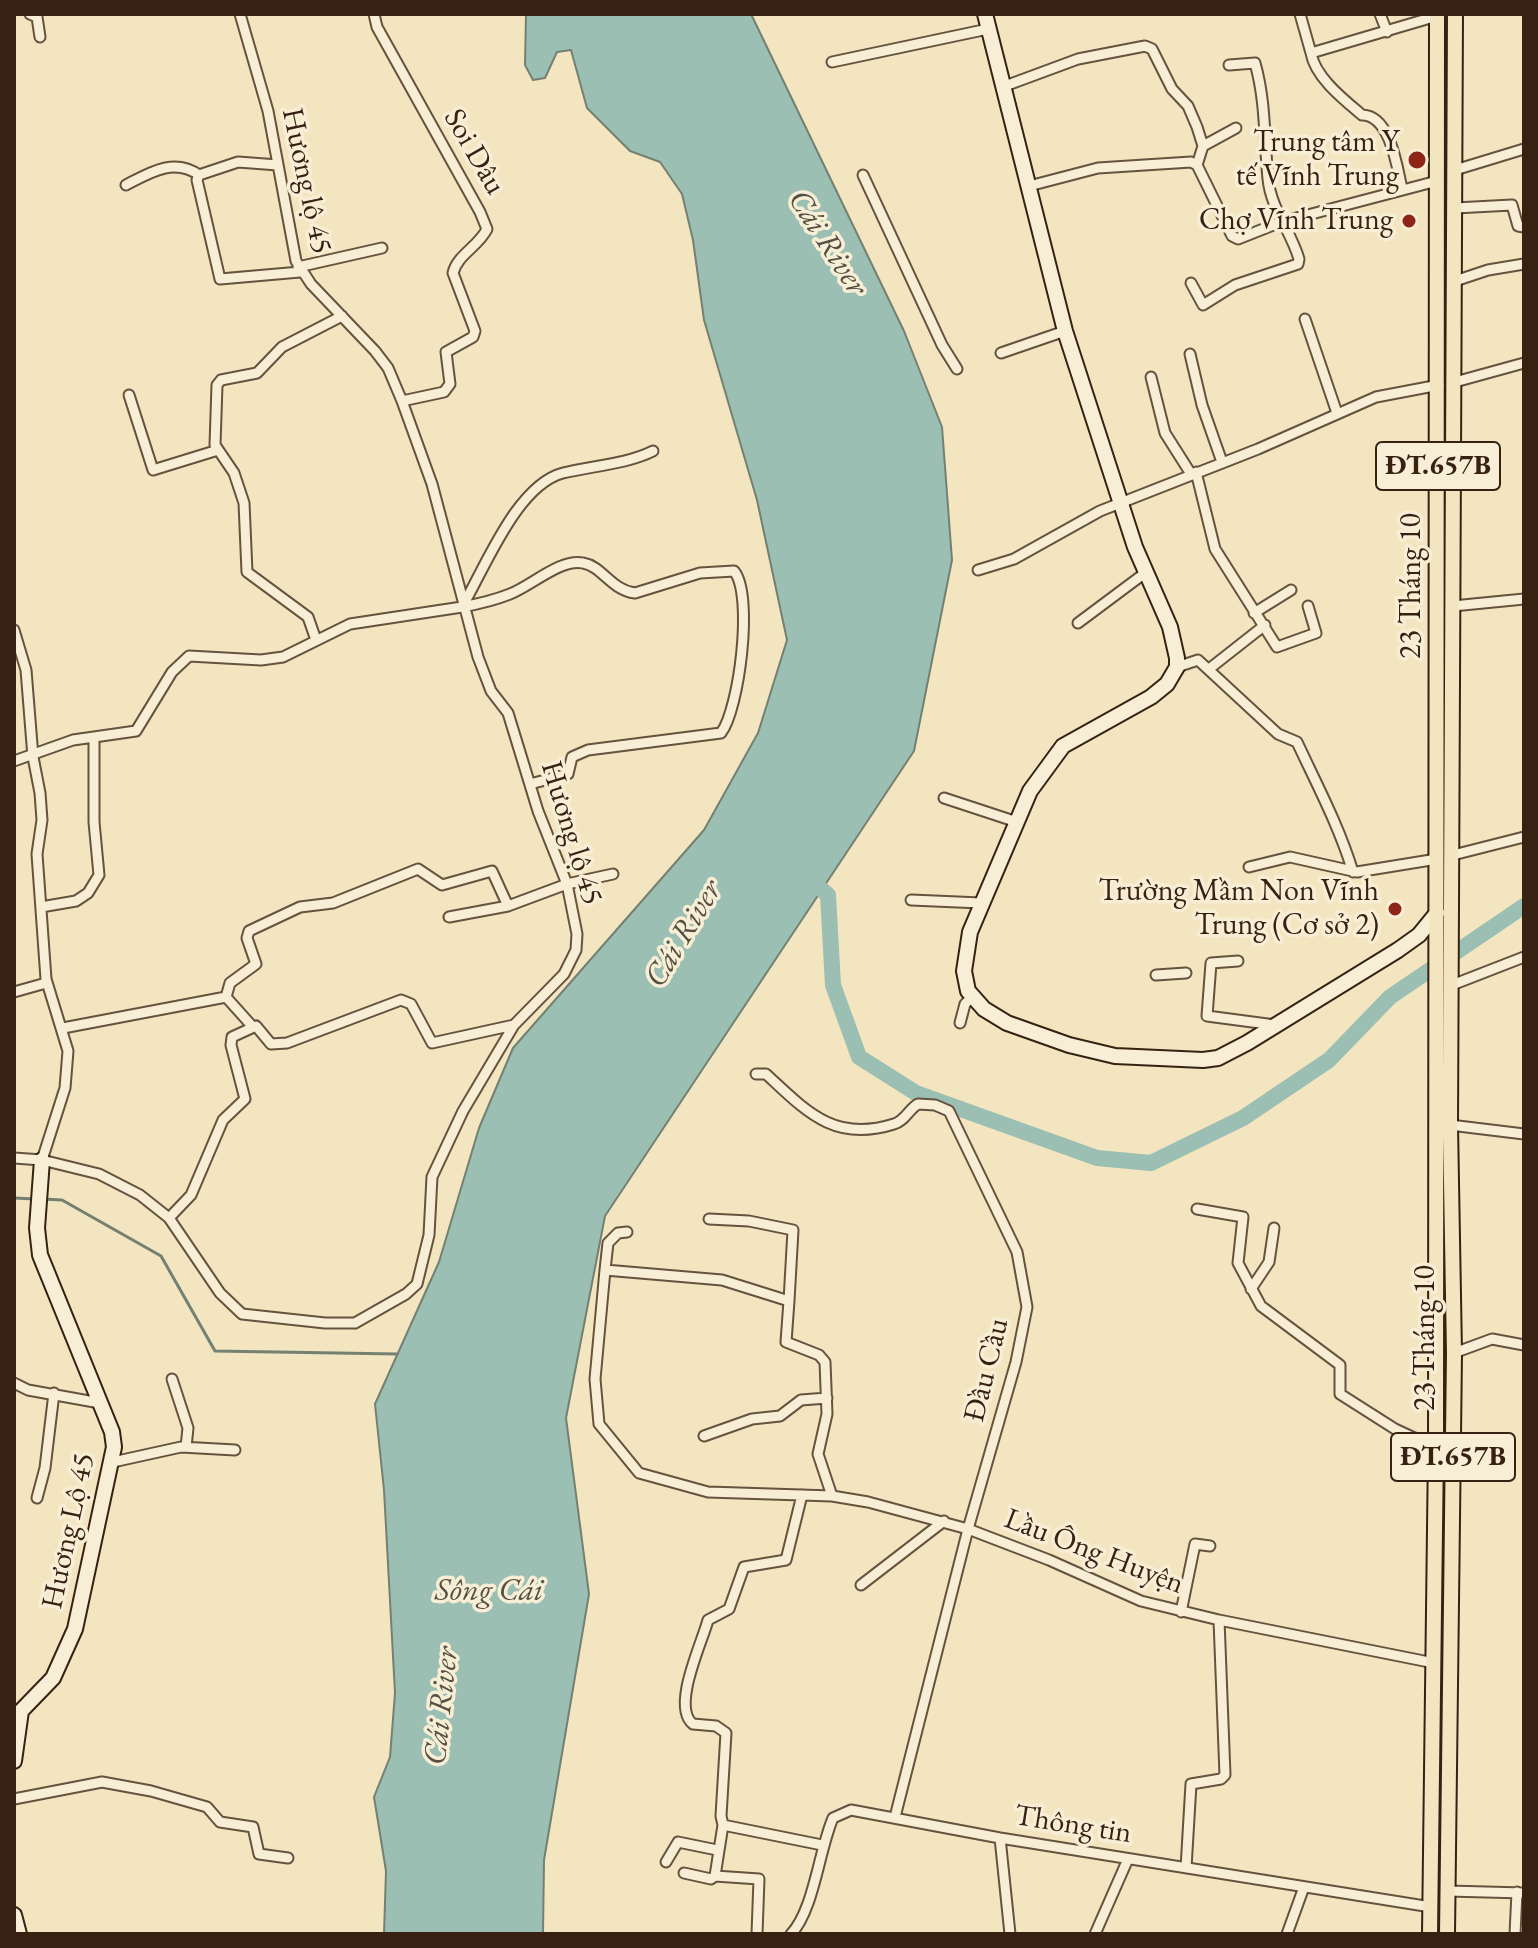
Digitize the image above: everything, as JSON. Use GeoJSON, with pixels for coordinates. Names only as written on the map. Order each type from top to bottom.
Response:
{"type":"FeatureCollection","features":[{"type":"Feature","properties":{"kind":"main road","name":"23 Tháng 10"},"geometry":{"type":"LineString","coordinates":[[1430,1934],[1436,1448],[1437,915],[1445,857],[1453,606],[1455,14]]}},
{"type":"Feature","properties":{"kind":"main road","name":"23 Tháng 10"},"geometry":{"type":"LineString","coordinates":[[1437,15],[1445,857],[1453,898],[1450,1125],[1454,1353],[1447,1934]]}},
{"type":"Feature","properties":{"kind":"main road"},"geometry":{"type":"LineString","coordinates":[[1437,45],[1455,46]]}},
{"type":"Feature","properties":{"kind":"main road"},"geometry":{"type":"LineString","coordinates":[[1439,385],[1455,382]]}},
{"type":"Feature","properties":{"kind":"main road"},"geometry":{"type":"LineString","coordinates":[[1436,1353],[1454,1353]]}},
{"type":"Feature","properties":{"kind":"street"},"geometry":{"type":"LineString","coordinates":[[30,14],[37,17],[40,37]]}},
{"type":"Feature","properties":{"kind":"street","name":"Hương lộ 45"},"geometry":{"type":"LineString","coordinates":[[14,1158],[42,1160],[115,1181],[140,1195],[169,1218],[220,1293],[242,1314],[325,1323],[350,1324],[364,1319],[406,1294],[421,1276],[429,1235],[432,1177],[463,1111],[514,1025],[564,974],[574,958],[577,934],[567,884],[508,713],[491,691],[462,607],[432,484],[402,401],[388,368],[299,269],[268,111],[240,14]]}},
{"type":"Feature","properties":{"kind":"street","name":"Soi Dâu"},"geometry":{"type":"LineString","coordinates":[[374,14],[394,60],[487,229],[480,242],[454,265],[453,273],[475,331],[473,337],[446,352],[450,384],[444,392],[402,401]]}},
{"type":"Feature","properties":{"kind":"street"},"geometry":{"type":"LineString","coordinates":[[1300,14],[1313,66],[1362,115],[1371,115],[1379,121],[1394,155],[1402,189]]}},
{"type":"Feature","properties":{"kind":"street"},"geometry":{"type":"LineString","coordinates":[[1380,14],[1387,32]]}},
{"type":"Feature","properties":{"kind":"street"},"geometry":{"type":"LineString","coordinates":[[1311,53],[1437,15]]}},
{"type":"Feature","properties":{"kind":"street"},"geometry":{"type":"LineString","coordinates":[[832,62],[986,21],[1065,331],[1145,573],[1170,627],[1177,667]]}},
{"type":"Feature","properties":{"kind":"street"},"geometry":{"type":"LineString","coordinates":[[1005,86],[1078,59],[1145,46],[1152,49],[1172,89],[1188,106],[1203,146],[1197,165],[1232,236],[1247,237],[1281,222],[1437,181]]}},
{"type":"Feature","properties":{"kind":"street"},"geometry":{"type":"LineString","coordinates":[[1191,283],[1203,305],[1235,285],[1298,264],[1297,250],[1281,222],[1268,179],[1265,101],[1255,63],[1229,65]]}},
{"type":"Feature","properties":{"kind":"street"},"geometry":{"type":"LineString","coordinates":[[1203,146],[1236,128]]}},
{"type":"Feature","properties":{"kind":"street"},"geometry":{"type":"LineString","coordinates":[[1455,170],[1524,149]]}},
{"type":"Feature","properties":{"kind":"street"},"geometry":{"type":"LineString","coordinates":[[1029,186],[1098,168],[1169,161],[1197,165]]}},
{"type":"Feature","properties":{"kind":"street"},"geometry":{"type":"LineString","coordinates":[[126,185],[163,167],[178,167],[199,175],[238,162],[278,165]]}},
{"type":"Feature","properties":{"kind":"street"},"geometry":{"type":"LineString","coordinates":[[199,175],[197,180],[220,279],[299,269],[382,248]]}},
{"type":"Feature","properties":{"kind":"street"},"geometry":{"type":"LineString","coordinates":[[863,175],[942,345],[957,369]]}},
{"type":"Feature","properties":{"kind":"street"},"geometry":{"type":"LineString","coordinates":[[1455,208],[1512,205],[1518,226],[1524,227]]}},
{"type":"Feature","properties":{"kind":"street"},"geometry":{"type":"LineString","coordinates":[[1455,281],[1488,270],[1524,264]]}},
{"type":"Feature","properties":{"kind":"street"},"geometry":{"type":"LineString","coordinates":[[316,640],[308,617],[247,572],[244,503],[234,473],[218,450],[214,413],[217,385],[221,380],[257,373],[282,347],[342,316]]}},
{"type":"Feature","properties":{"kind":"street"},"geometry":{"type":"LineString","coordinates":[[1305,319],[1337,413]]}},
{"type":"Feature","properties":{"kind":"street"},"geometry":{"type":"LineString","coordinates":[[1001,353],[1065,331]]}},
{"type":"Feature","properties":{"kind":"street"},"geometry":{"type":"LineString","coordinates":[[1190,354],[1202,405],[1222,462]]}},
{"type":"Feature","properties":{"kind":"street"},"geometry":{"type":"LineString","coordinates":[[1455,382],[1524,363]]}},
{"type":"Feature","properties":{"kind":"street"},"geometry":{"type":"LineString","coordinates":[[1151,377],[1165,433],[1194,473],[1215,549],[1277,647],[1316,633],[1308,606]]}},
{"type":"Feature","properties":{"kind":"street"},"geometry":{"type":"LineString","coordinates":[[978,570],[1014,559],[1072,524],[1120,502],[1321,423],[1376,397],[1439,385]]}},
{"type":"Feature","properties":{"kind":"street"},"geometry":{"type":"LineString","coordinates":[[129,395],[153,470],[218,450]]}},
{"type":"Feature","properties":{"kind":"street"},"geometry":{"type":"LineString","coordinates":[[462,607],[523,498],[540,483],[564,473],[653,451]]}},
{"type":"Feature","properties":{"kind":"street"},"geometry":{"type":"LineString","coordinates":[[14,761],[33,757],[73,740],[136,731],[172,672],[189,656],[261,660],[283,657],[367,619],[462,607],[511,594],[563,566],[579,562],[587,563],[623,591],[635,593],[716,569],[734,571],[739,577],[743,599],[741,652],[731,715],[721,733],[588,750],[572,757],[568,774],[530,784]]}},
{"type":"Feature","properties":{"kind":"street"},"geometry":{"type":"LineString","coordinates":[[1078,623],[1145,573]]}},
{"type":"Feature","properties":{"kind":"street"},"geometry":{"type":"LineString","coordinates":[[1254,613],[1291,590]]}},
{"type":"Feature","properties":{"kind":"street"},"geometry":{"type":"LineString","coordinates":[[1453,606],[1524,599]]}},
{"type":"Feature","properties":{"kind":"street"},"geometry":{"type":"LineString","coordinates":[[1209,669],[1265,625]]}},
{"type":"Feature","properties":{"kind":"street"},"geometry":{"type":"LineString","coordinates":[[14,630],[29,688],[33,757],[42,820],[37,854],[46,983],[68,1042],[67,1079],[42,1160]]}},
{"type":"Feature","properties":{"kind":"street"},"geometry":{"type":"LineString","coordinates":[[1353,872],[1333,814],[1316,788],[1297,742],[1278,734],[1209,669],[1193,659],[1177,667],[1167,684],[1151,697],[1076,738],[1056,753],[1030,791],[981,903],[965,958],[964,976],[972,997],[1014,1026],[1095,1051],[1144,1058],[1218,1058],[1411,942],[1437,915]]}},
{"type":"Feature","properties":{"kind":"street"},"geometry":{"type":"LineString","coordinates":[[41,907],[76,901],[88,893],[99,875],[94,822],[94,738]]}},
{"type":"Feature","properties":{"kind":"street"},"geometry":{"type":"LineString","coordinates":[[944,798],[1017,822]]}},
{"type":"Feature","properties":{"kind":"street"},"geometry":{"type":"LineString","coordinates":[[1249,867],[1290,857],[1353,872],[1445,857],[1524,837]]}},
{"type":"Feature","properties":{"kind":"street"},"geometry":{"type":"LineString","coordinates":[[226,997],[230,983],[256,964],[247,938],[249,931],[300,907],[333,903],[421,869],[442,885],[483,871],[494,872],[508,906]]}},
{"type":"Feature","properties":{"kind":"street"},"geometry":{"type":"LineString","coordinates":[[449,917],[508,906],[567,884],[613,874]]}},
{"type":"Feature","properties":{"kind":"street"},"geometry":{"type":"LineString","coordinates":[[911,900],[981,903]]}},
{"type":"Feature","properties":{"kind":"street"},"geometry":{"type":"LineString","coordinates":[[1452,983],[1524,957]]}},
{"type":"Feature","properties":{"kind":"street"},"geometry":{"type":"LineString","coordinates":[[1238,961],[1211,963],[1207,1016],[1275,1025]]}},
{"type":"Feature","properties":{"kind":"street"},"geometry":{"type":"LineString","coordinates":[[1156,975],[1186,973]]}},
{"type":"Feature","properties":{"kind":"street"},"geometry":{"type":"LineString","coordinates":[[14,992],[46,983]]}},
{"type":"Feature","properties":{"kind":"street"},"geometry":{"type":"LineString","coordinates":[[226,997],[252,1026],[259,1027],[271,1044],[281,1045],[401,1000],[411,1004],[432,1043],[514,1025]]}},
{"type":"Feature","properties":{"kind":"street"},"geometry":{"type":"LineString","coordinates":[[63,1028],[226,997]]}},
{"type":"Feature","properties":{"kind":"street"},"geometry":{"type":"LineString","coordinates":[[960,1023],[965,1004],[972,997]]}},
{"type":"Feature","properties":{"kind":"street"},"geometry":{"type":"LineString","coordinates":[[169,1218],[191,1195],[223,1120],[245,1099],[230,1040],[252,1026]]}},
{"type":"Feature","properties":{"kind":"street","name":"Đầu Cầu"},"geometry":{"type":"LineString","coordinates":[[756,1074],[766,1074],[822,1123],[845,1129],[896,1124],[918,1104],[935,1105],[949,1111],[1010,1238],[1027,1300],[1025,1324],[968,1529],[895,1817]]}},
{"type":"Feature","properties":{"kind":"street"},"geometry":{"type":"LineString","coordinates":[[1450,1125],[1524,1134]]}},
{"type":"Feature","properties":{"kind":"street","name":"Hương Lộ 45"},"geometry":{"type":"LineString","coordinates":[[14,1761],[21,1711],[53,1678],[75,1629],[113,1462],[112,1432],[40,1255],[38,1212],[42,1160]]}},
{"type":"Feature","properties":{"kind":"street"},"geometry":{"type":"LineString","coordinates":[[1197,1209],[1243,1217],[1238,1263],[1251,1289],[1267,1312],[1340,1365],[1340,1394],[1395,1429],[1436,1448]]}},
{"type":"Feature","properties":{"kind":"street"},"geometry":{"type":"LineString","coordinates":[[709,1219],[749,1221],[793,1230],[786,1342],[822,1358],[827,1420],[818,1454],[832,1496]]}},
{"type":"Feature","properties":{"kind":"street"},"geometry":{"type":"LineString","coordinates":[[1251,1289],[1269,1262],[1274,1228]]}},
{"type":"Feature","properties":{"kind":"street","name":"Lầu Ông Huyện"},"geometry":{"type":"LineString","coordinates":[[627,1232],[618,1233],[609,1241],[595,1379],[602,1429],[639,1473],[708,1492],[832,1496],[944,1521],[1061,1565],[1132,1598],[1181,1612],[1434,1663]]}},
{"type":"Feature","properties":{"kind":"street"},"geometry":{"type":"LineString","coordinates":[[605,1270],[722,1280],[789,1301]]}},
{"type":"Feature","properties":{"kind":"street"},"geometry":{"type":"LineString","coordinates":[[1454,1353],[1492,1339],[1524,1345]]}},
{"type":"Feature","properties":{"kind":"street"},"geometry":{"type":"LineString","coordinates":[[172,1379],[188,1428],[186,1447]]}},
{"type":"Feature","properties":{"kind":"street"},"geometry":{"type":"LineString","coordinates":[[14,1383],[28,1390],[100,1403]]}},
{"type":"Feature","properties":{"kind":"street"},"geometry":{"type":"LineString","coordinates":[[37,1498],[45,1468],[54,1393]]}},
{"type":"Feature","properties":{"kind":"street"},"geometry":{"type":"LineString","coordinates":[[704,1436],[752,1419],[780,1416],[801,1400],[827,1398]]}},
{"type":"Feature","properties":{"kind":"street"},"geometry":{"type":"LineString","coordinates":[[113,1462],[186,1447],[235,1450]]}},
{"type":"Feature","properties":{"kind":"street"},"geometry":{"type":"LineString","coordinates":[[715,1876],[723,1825],[726,1733],[716,1726],[688,1720],[685,1711],[686,1683],[699,1656],[708,1620],[729,1609],[742,1570],[786,1560],[802,1495]]}},
{"type":"Feature","properties":{"kind":"street"},"geometry":{"type":"LineString","coordinates":[[861,1585],[944,1521]]}},
{"type":"Feature","properties":{"kind":"street"},"geometry":{"type":"LineString","coordinates":[[1181,1612],[1195,1544],[1210,1546]]}},
{"type":"Feature","properties":{"kind":"street"},"geometry":{"type":"LineString","coordinates":[[1186,1868],[1191,1784],[1224,1779],[1225,1775],[1219,1620]]}},
{"type":"Feature","properties":{"kind":"street"},"geometry":{"type":"LineString","coordinates":[[14,1799],[94,1782],[151,1791],[207,1807],[220,1822],[253,1827],[259,1854],[288,1858]]}},
{"type":"Feature","properties":{"kind":"street","name":"Thông tin"},"geometry":{"type":"LineString","coordinates":[[791,1934],[802,1918],[822,1845],[833,1818],[843,1810],[1431,1907]]}},
{"type":"Feature","properties":{"kind":"street"},"geometry":{"type":"LineString","coordinates":[[723,1825],[822,1845]]}},
{"type":"Feature","properties":{"kind":"street"},"geometry":{"type":"LineString","coordinates":[[1000,1838],[1010,1934]]}},
{"type":"Feature","properties":{"kind":"street"},"geometry":{"type":"LineString","coordinates":[[666,1862],[678,1842],[717,1850]]}},
{"type":"Feature","properties":{"kind":"street"},"geometry":{"type":"LineString","coordinates":[[1095,1934],[1128,1859]]}},
{"type":"Feature","properties":{"kind":"street"},"geometry":{"type":"LineString","coordinates":[[684,1873],[711,1879],[715,1876],[760,1881],[757,1934]]}},
{"type":"Feature","properties":{"kind":"street"},"geometry":{"type":"LineString","coordinates":[[1287,1934],[1304,1887]]}},
{"type":"Feature","properties":{"kind":"street"},"geometry":{"type":"LineString","coordinates":[[1448,1891],[1520,1893],[1515,1934]]}},
{"type":"Feature","properties":{"kind":"street"},"geometry":{"type":"LineString","coordinates":[[1431,1907],[1447,1908]]}},
{"type":"Feature","properties":{"kind":"street"},"geometry":{"type":"LineString","coordinates":[[14,1915],[19,1934]]}},
{"type":"Feature","properties":{"kind":"water","name":"Sông Cái"},"geometry":{"type":"Polygon","coordinates":[[[526,14],[751,14],[904,331],[942,427],[952,560],[914,751],[605,1216],[566,1418],[589,1594],[544,1860],[543,1934],[384,1934],[386,1871],[374,1797],[390,1757],[395,1693],[384,1490],[375,1404],[439,1262],[479,1128],[513,1048],[704,830],[758,733],[787,640],[757,500],[704,320],[693,240],[682,194],[660,162],[630,151],[587,108],[571,50],[557,52],[545,78],[533,80],[525,65],[526,14]]]}},
{"type":"Feature","properties":{"kind":"waterway"},"geometry":{"type":"LineString","coordinates":[[806,876],[828,895],[833,985],[859,1057],[916,1093],[1097,1158],[1151,1163],[1243,1118],[1329,1060],[1390,997],[1524,906]]}},
{"type":"Feature","properties":{"kind":"waterway"},"geometry":{"type":"LineString","coordinates":[[14,1198],[35,1199]]}},
{"type":"Feature","properties":{"kind":"waterway"},"geometry":{"type":"LineString","coordinates":[[43,1199],[62,1200],[161,1256],[215,1351],[397,1354]]}},
{"type":"Feature","properties":{"kind":"place","name":"Trung tâm Y tế Vĩnh Trung"},"geometry":{"type":"Point","coordinates":[1417,160]}},
{"type":"Feature","properties":{"kind":"place","name":"Chợ Vĩnh Trung"},"geometry":{"type":"Point","coordinates":[1409,221]}},
{"type":"Feature","properties":{"kind":"place","name":"Trường Mầm Non Vĩnh Trung (Cơ sở 2)"},"geometry":{"type":"Point","coordinates":[1395,909]}},
{"type":"Feature","properties":{"kind":"water label","name":"Cái River"},"geometry":{"type":"Point","coordinates":[827,243]}},
{"type":"Feature","properties":{"kind":"water label","name":"Cái River"},"geometry":{"type":"Point","coordinates":[684,934]}},
{"type":"Feature","properties":{"kind":"water label","name":"Cái River"},"geometry":{"type":"Point","coordinates":[442,1706]}}]}
